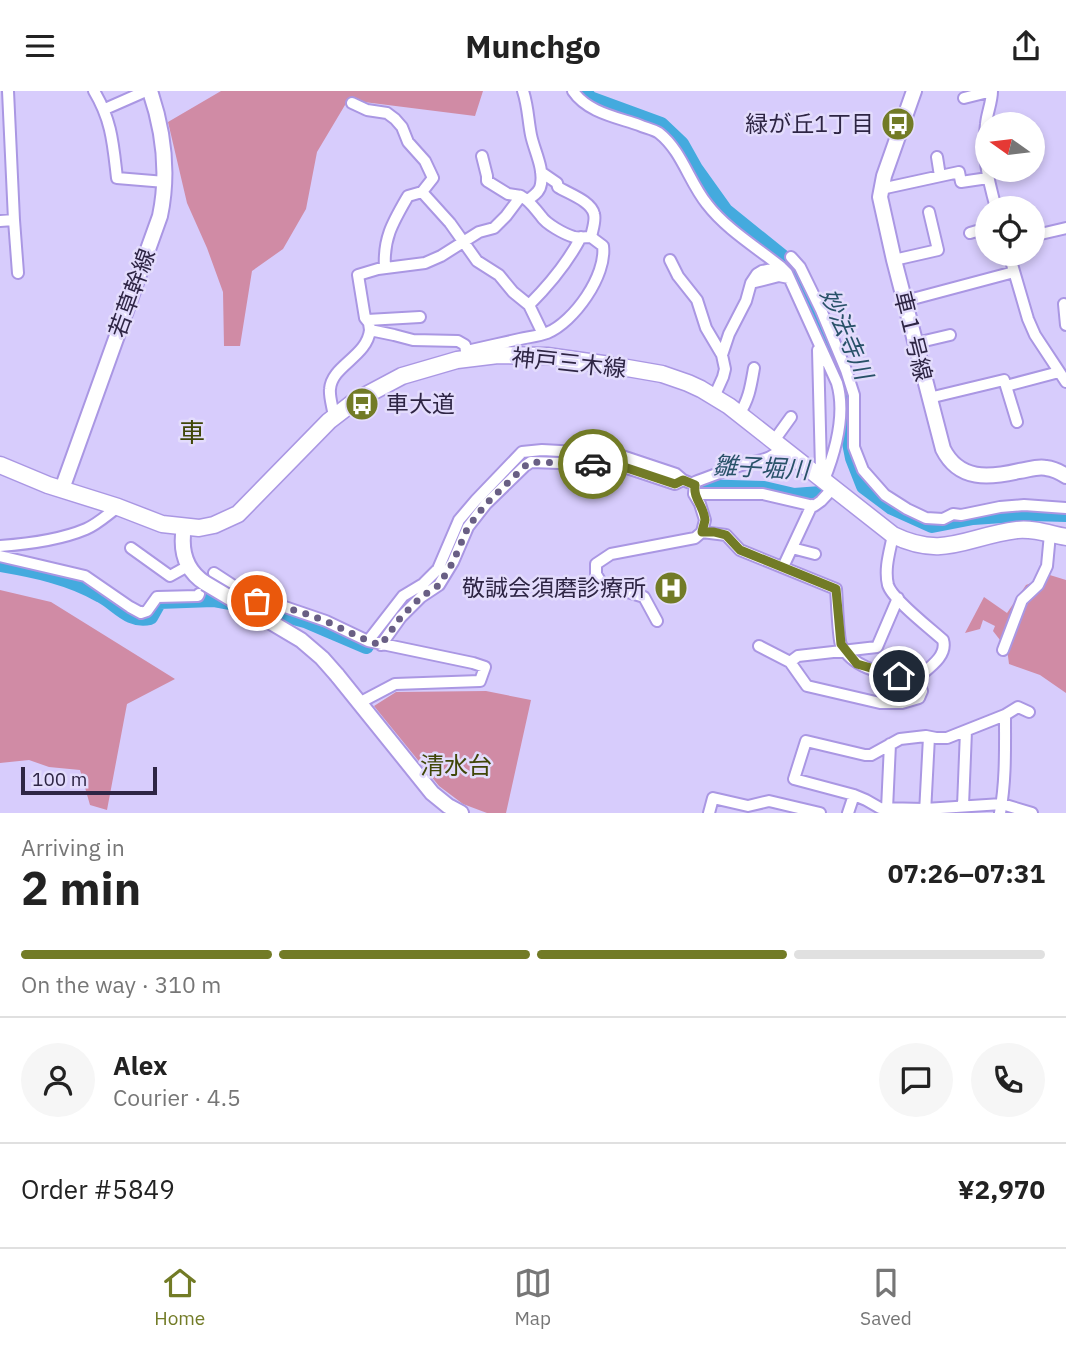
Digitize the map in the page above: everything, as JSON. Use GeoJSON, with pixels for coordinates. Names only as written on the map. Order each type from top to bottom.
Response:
{"type":"FeatureCollection","features":[{"type":"Feature","properties":{"kind":"main road","name":"神戸三木線"},"geometry":{"type":"LineString","coordinates":[[0,465],[162,524],[199,528],[214,525],[238,514],[334,417],[355,401],[402,376],[467,354],[547,356],[662,374],[688,383],[739,414],[893,535],[911,544],[944,547],[1027,530],[1058,535]]}},
{"type":"Feature","properties":{"kind":"street"},"geometry":{"type":"LineString","coordinates":[[8,91],[6,172],[15,220],[18,273]]}},
{"type":"Feature","properties":{"kind":"street"},"geometry":{"type":"LineString","coordinates":[[94,91],[105,109],[112,131],[117,178],[165,182]]}},
{"type":"Feature","properties":{"kind":"street"},"geometry":{"type":"LineString","coordinates":[[105,109],[148,91]]}},
{"type":"Feature","properties":{"kind":"street","name":"若草幹線"},"geometry":{"type":"LineString","coordinates":[[62,489],[160,216],[165,182],[163,140],[158,114],[148,91]]}},
{"type":"Feature","properties":{"kind":"street"},"geometry":{"type":"LineString","coordinates":[[334,417],[330,389],[334,377],[366,345],[369,338],[358,275],[385,268],[425,263],[441,256],[479,232],[494,228],[525,198],[538,192],[541,172],[523,91]]}},
{"type":"Feature","properties":{"kind":"street"},"geometry":{"type":"LineString","coordinates":[[573,91],[579,99],[596,110],[656,131],[673,146],[708,207],[781,267],[789,278],[840,396],[839,430],[821,501],[814,506],[763,494],[694,490]]}},
{"type":"Feature","properties":{"kind":"street","name":"車１号線"},"geometry":{"type":"LineString","coordinates":[[914,91],[884,176],[881,207],[943,449],[952,464],[962,471],[985,476],[1042,467],[1065,473]]}},
{"type":"Feature","properties":{"kind":"street"},"geometry":{"type":"LineString","coordinates":[[964,98],[992,91],[988,112]]}},
{"type":"Feature","properties":{"kind":"street"},"geometry":{"type":"LineString","coordinates":[[352,103],[367,110],[387,113],[395,119],[402,127],[408,142],[425,162],[433,179],[422,192],[408,196],[391,226],[384,253],[385,268]]}},
{"type":"Feature","properties":{"kind":"street"},"geometry":{"type":"LineString","coordinates":[[368,325],[413,340],[458,341],[465,345],[467,354],[549,332],[568,319],[584,301],[595,284],[604,253],[603,246],[586,237],[574,237],[550,225],[525,198],[509,194],[486,181],[482,156]]}},
{"type":"Feature","properties":{"kind":"street"},"geometry":{"type":"LineString","coordinates":[[937,157],[940,176]]}},
{"type":"Feature","properties":{"kind":"street"},"geometry":{"type":"LineString","coordinates":[[529,305],[586,237],[595,218],[589,205],[558,187],[541,172]]}},
{"type":"Feature","properties":{"kind":"street"},"geometry":{"type":"LineString","coordinates":[[881,189],[959,172],[961,183],[975,180]]}},
{"type":"Feature","properties":{"kind":"street"},"geometry":{"type":"LineString","coordinates":[[422,192],[450,223],[477,261],[499,275],[513,292],[529,305],[543,334]]}},
{"type":"Feature","properties":{"kind":"street"},"geometry":{"type":"LineString","coordinates":[[894,260],[938,250],[929,212]]}},
{"type":"Feature","properties":{"kind":"street"},"geometry":{"type":"LineString","coordinates":[[0,221],[15,220]]}},
{"type":"Feature","properties":{"kind":"street"},"geometry":{"type":"LineString","coordinates":[[1045,233],[1066,228]]}},
{"type":"Feature","properties":{"kind":"street"},"geometry":{"type":"LineString","coordinates":[[970,233],[975,232]]}},
{"type":"Feature","properties":{"kind":"street"},"geometry":{"type":"LineString","coordinates":[[790,257],[800,267],[846,370],[853,395],[854,447],[863,470],[885,495],[926,518],[943,519],[953,514],[1024,505],[1066,507]]}},
{"type":"Feature","properties":{"kind":"street"},"geometry":{"type":"LineString","coordinates":[[670,260],[683,284],[697,300],[706,328],[722,355],[725,369],[714,397]]}},
{"type":"Feature","properties":{"kind":"street"},"geometry":{"type":"LineString","coordinates":[[1006,386],[1063,377],[1035,335],[1012,266]]}},
{"type":"Feature","properties":{"kind":"street"},"geometry":{"type":"LineString","coordinates":[[722,355],[757,274],[781,267]]}},
{"type":"Feature","properties":{"kind":"street"},"geometry":{"type":"LineString","coordinates":[[905,301],[1014,272]]}},
{"type":"Feature","properties":{"kind":"street"},"geometry":{"type":"LineString","coordinates":[[751,283],[779,276],[789,278]]}},
{"type":"Feature","properties":{"kind":"street"},"geometry":{"type":"LineString","coordinates":[[1063,304],[1066,325]]}},
{"type":"Feature","properties":{"kind":"street"},"geometry":{"type":"LineString","coordinates":[[368,325],[420,317]]}},
{"type":"Feature","properties":{"kind":"street"},"geometry":{"type":"LineString","coordinates":[[916,343],[950,335]]}},
{"type":"Feature","properties":{"kind":"street"},"geometry":{"type":"LineString","coordinates":[[817,343],[821,469],[826,481]]}},
{"type":"Feature","properties":{"kind":"street"},"geometry":{"type":"LineString","coordinates":[[739,414],[751,390],[754,368]]}},
{"type":"Feature","properties":{"kind":"street"},"geometry":{"type":"LineString","coordinates":[[929,398],[1004,380],[1017,422]]}},
{"type":"Feature","properties":{"kind":"street"},"geometry":{"type":"LineString","coordinates":[[694,490],[695,482],[745,464],[766,460],[779,452],[778,445],[791,417]]}},
{"type":"Feature","properties":{"kind":"street"},"geometry":{"type":"LineString","coordinates":[[368,641],[403,596],[424,584],[438,569],[459,520],[476,500],[522,452],[542,450],[617,454],[676,474],[694,490],[705,520],[702,532],[695,538],[611,554],[596,565],[596,574],[602,584],[644,597],[657,621]]}},
{"type":"Feature","properties":{"kind":"street"},"geometry":{"type":"LineString","coordinates":[[381,645],[401,617],[421,597],[439,585],[453,562],[468,527],[486,504],[531,462],[618,465],[675,484],[683,480]]}},
{"type":"Feature","properties":{"kind":"street"},"geometry":{"type":"LineString","coordinates":[[783,568],[812,505]]}},
{"type":"Feature","properties":{"kind":"street"},"geometry":{"type":"LineString","coordinates":[[0,546],[60,537],[88,528],[118,507]]}},
{"type":"Feature","properties":{"kind":"street"},"geometry":{"type":"LineString","coordinates":[[184,527],[182,545],[188,566],[197,577],[301,640],[337,675],[432,793],[461,813]]}},
{"type":"Feature","properties":{"kind":"street"},"geometry":{"type":"LineString","coordinates":[[702,532],[726,535],[740,550],[836,589],[841,644],[846,651],[857,664],[915,680],[922,691],[919,698],[902,703],[880,703],[807,686],[790,662],[759,646]]}},
{"type":"Feature","properties":{"kind":"street"},"geometry":{"type":"LineString","coordinates":[[893,535],[887,571],[889,588],[945,645],[943,654],[915,680]]}},
{"type":"Feature","properties":{"kind":"street"},"geometry":{"type":"LineString","coordinates":[[1003,650],[1021,600],[1038,585],[1058,535]]}},
{"type":"Feature","properties":{"kind":"street"},"geometry":{"type":"LineString","coordinates":[[131,548],[170,576],[188,566]]}},
{"type":"Feature","properties":{"kind":"street"},"geometry":{"type":"LineString","coordinates":[[792,548],[815,554]]}},
{"type":"Feature","properties":{"kind":"street"},"geometry":{"type":"LineString","coordinates":[[0,556],[85,576],[141,613],[147,611],[156,597],[198,596],[206,583]]}},
{"type":"Feature","properties":{"kind":"street"},"geometry":{"type":"LineString","coordinates":[[206,583],[317,618],[381,645],[485,667],[481,681],[395,684],[359,703]]}},
{"type":"Feature","properties":{"kind":"street"},"geometry":{"type":"LineString","coordinates":[[790,662],[798,656],[877,647],[898,598]]}},
{"type":"Feature","properties":{"kind":"street"},"geometry":{"type":"LineString","coordinates":[[1030,712],[1018,708],[947,738],[900,739],[871,755],[806,741],[794,779],[854,795],[880,808],[925,811],[963,806],[1032,813]]}},
{"type":"Feature","properties":{"kind":"street"},"geometry":{"type":"LineString","coordinates":[[1001,808],[1005,715]]}},
{"type":"Feature","properties":{"kind":"street"},"geometry":{"type":"LineString","coordinates":[[963,806],[967,731]]}},
{"type":"Feature","properties":{"kind":"street"},"geometry":{"type":"LineString","coordinates":[[925,811],[929,737]]}},
{"type":"Feature","properties":{"kind":"street"},"geometry":{"type":"LineString","coordinates":[[887,809],[890,744]]}},
{"type":"Feature","properties":{"kind":"street"},"geometry":{"type":"LineString","coordinates":[[848,813],[854,795]]}},
{"type":"Feature","properties":{"kind":"street"},"geometry":{"type":"LineString","coordinates":[[709,813],[713,798],[748,806],[769,801],[820,813]]}},
{"type":"Feature","properties":{"kind":"shaded area"},"geometry":{"type":"Polygon","coordinates":[[[221,91],[483,91],[475,116],[348,100],[317,152],[306,209],[283,249],[252,271],[240,346],[224,346],[223,292],[187,203],[168,122],[221,91]]]}},
{"type":"Feature","properties":{"kind":"shaded area"},"geometry":{"type":"Polygon","coordinates":[[[1040,572],[1066,580],[1066,693],[1040,675],[1009,664],[1007,649],[993,631],[995,626],[983,620],[980,629],[965,633],[984,597],[1007,613],[1026,585],[1036,581],[1040,572]]]}},
{"type":"Feature","properties":{"kind":"shaded area"},"geometry":{"type":"Polygon","coordinates":[[[0,590],[51,602],[175,679],[127,704],[107,810],[90,805],[80,770],[49,767],[29,760],[0,763],[0,590]]]}},
{"type":"Feature","properties":{"kind":"shaded area"},"geometry":{"type":"Polygon","coordinates":[[[486,691],[531,700],[506,813],[487,813],[463,804],[439,786],[374,706],[396,692],[486,691]]]}},
{"type":"Feature","properties":{"kind":"waterway","name":"妙法寺川"},"geometry":{"type":"LineString","coordinates":[[583,91],[590,99],[661,125],[681,144],[725,211],[792,265],[849,394],[849,438],[853,458],[864,486],[892,507],[932,525],[973,517],[1031,513],[1066,514]]}},
{"type":"Feature","properties":{"kind":"waterway","name":"雛子堀川"},"geometry":{"type":"LineString","coordinates":[[510,475],[529,455],[622,459],[629,462]]}},
{"type":"Feature","properties":{"kind":"waterway","name":"雛子堀川"},"geometry":{"type":"LineString","coordinates":[[698,487],[764,489],[794,496],[821,494]]}},
{"type":"Feature","properties":{"kind":"waterway","name":"雛子堀川"},"geometry":{"type":"LineString","coordinates":[[456,538],[464,522],[488,495]]}},
{"type":"Feature","properties":{"kind":"waterway","name":"雛子堀川"},"geometry":{"type":"LineString","coordinates":[[0,564],[77,583],[136,617],[150,617],[159,601],[213,599],[305,620],[366,646]]}},
{"type":"Feature","properties":{"kind":"waterway","name":"雛子堀川"},"geometry":{"type":"LineString","coordinates":[[381,635],[407,601],[426,585]]}},
{"type":"Feature","properties":{"kind":"way so far"},"geometry":{"type":"LineString","coordinates":[[257,601],[326,621],[381,645],[401,617],[421,597],[439,585],[453,562],[468,527],[486,504],[525,466],[531,462],[593,464]]}},
{"type":"Feature","properties":{"kind":"place","name":"緑が丘1丁目"},"geometry":{"type":"Point","coordinates":[898,124]}},
{"type":"Feature","properties":{"kind":"place","name":"車大道"},"geometry":{"type":"Point","coordinates":[362,404]}},
{"type":"Feature","properties":{"kind":"place","name":"敬誠会須磨診療所"},"geometry":{"type":"Point","coordinates":[671,588]}},
{"type":"Feature","properties":{"kind":"district","name":"車"},"geometry":{"type":"Point","coordinates":[192,433]}},
{"type":"Feature","properties":{"kind":"district","name":"清水台"},"geometry":{"type":"Point","coordinates":[456,766]}},
{"type":"Feature","properties":{"kind":"route"},"geometry":{"type":"LineString","coordinates":[[593,464],[618,465],[675,484],[683,480],[695,485],[694,495],[705,520],[702,532],[726,535],[740,550],[836,589],[841,644],[857,664],[899,676]]}}]}
